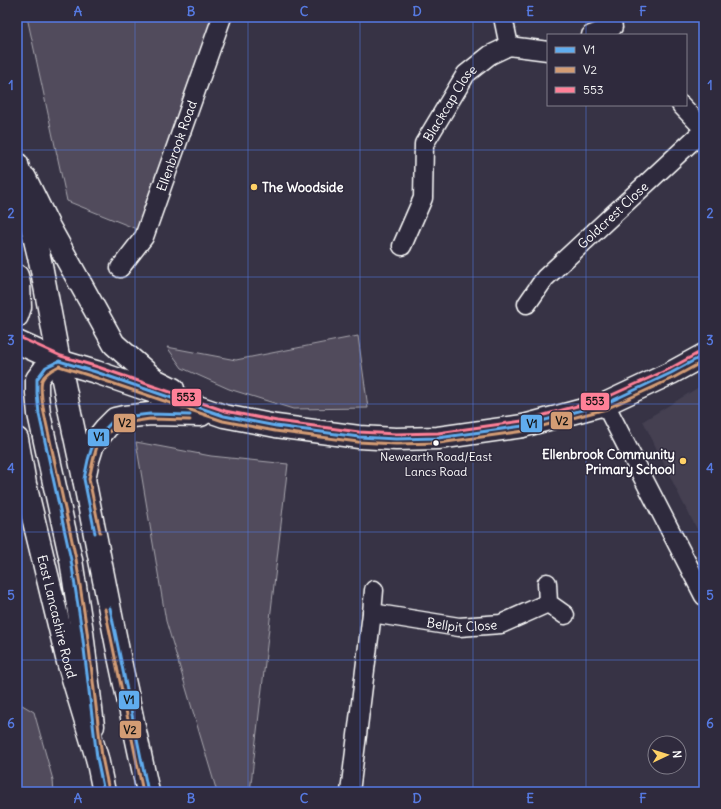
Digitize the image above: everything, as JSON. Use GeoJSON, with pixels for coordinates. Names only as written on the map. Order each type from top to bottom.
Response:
{"type":"FeatureCollection","features":[{"type":"Feature","properties":{"kind":"main road"},"geometry":{"type":"LineString","coordinates":[[17,163],[41,265],[59,361],[148,792]]}},
{"type":"Feature","properties":{"kind":"main road"},"geometry":{"type":"LineString","coordinates":[[17,163],[49,227],[114,344],[155,380],[224,416]]}},
{"type":"Feature","properties":{"kind":"main road"},"geometry":{"type":"LineString","coordinates":[[17,276],[19,284],[20,307],[17,316]]}},
{"type":"Feature","properties":{"kind":"main road"},"geometry":{"type":"LineString","coordinates":[[17,342],[59,361],[96,372],[224,416],[276,426],[352,436],[403,439],[438,438],[523,426],[605,404],[671,373],[704,355]]}},
{"type":"Feature","properties":{"kind":"main road"},"geometry":{"type":"LineString","coordinates":[[59,361],[46,367],[37,379],[37,393],[40,414],[71,560],[82,632],[97,758]]}},
{"type":"Feature","properties":{"kind":"main road"},"geometry":{"type":"LineString","coordinates":[[84,478],[93,444],[115,419],[150,414],[224,416]]}},
{"type":"Feature","properties":{"kind":"main road","name":"East Lancashire Road"},"geometry":{"type":"LineString","coordinates":[[17,439],[21,476],[68,662],[97,758],[104,792]]}},
{"type":"Feature","properties":{"kind":"street","name":"Ellenbrook Road"},"geometry":{"type":"LineString","coordinates":[[120,268],[144,237],[222,17]]}},
{"type":"Feature","properties":{"kind":"street"},"geometry":{"type":"LineString","coordinates":[[503,17],[509,46],[547,51]]}},
{"type":"Feature","properties":{"kind":"street"},"geometry":{"type":"LineString","coordinates":[[594,34],[615,26]]}},
{"type":"Feature","properties":{"kind":"street","name":"Blackcap Close"},"geometry":{"type":"LineString","coordinates":[[402,246],[423,198],[424,144],[466,74],[490,55],[509,46]]}},
{"type":"Feature","properties":{"kind":"street"},"geometry":{"type":"LineString","coordinates":[[682,106],[704,130]]}},
{"type":"Feature","properties":{"kind":"street","name":"Goldcrest Close"},"geometry":{"type":"LineString","coordinates":[[527,304],[545,278],[704,130]]}},
{"type":"Feature","properties":{"kind":"street"},"geometry":{"type":"LineString","coordinates":[[605,404],[704,596]]}},
{"type":"Feature","properties":{"kind":"street"},"geometry":{"type":"LineString","coordinates":[[547,583],[548,603],[565,615]]}},
{"type":"Feature","properties":{"kind":"street"},"geometry":{"type":"LineString","coordinates":[[350,792],[374,590]]}},
{"type":"Feature","properties":{"kind":"street","name":"Bellpit Close"},"geometry":{"type":"LineString","coordinates":[[372,613],[459,626],[501,624],[548,603]]}},
{"type":"Feature","properties":{"kind":"shaded area"},"geometry":{"type":"Polygon","coordinates":[[[27,17],[212,17],[139,230],[67,201],[27,17]]]}},
{"type":"Feature","properties":{"kind":"shaded area"},"geometry":{"type":"Polygon","coordinates":[[[358,336],[368,408],[293,409],[229,389],[182,368],[167,347],[236,360],[358,336]]]}},
{"type":"Feature","properties":{"kind":"shaded area","name":"Ellenbrook Community Primary School"},"geometry":{"type":"Polygon","coordinates":[[[704,384],[704,542],[643,421],[704,384]]]}},
{"type":"Feature","properties":{"kind":"shaded area"},"geometry":{"type":"Polygon","coordinates":[[[136,442],[211,456],[288,464],[250,792],[217,792],[166,621],[136,442]]]}},
{"type":"Feature","properties":{"kind":"shaded area"},"geometry":{"type":"Polygon","coordinates":[[[17,702],[34,712],[53,780],[54,792],[17,792],[17,702]]]}},
{"type":"Feature","properties":{"kind":"transit line","name":"553"},"geometry":{"type":"LineString","coordinates":[[19,337],[61,356],[98,367],[225,411],[277,421],[359,432],[396,434],[438,433],[522,421],[603,399],[669,369],[702,351]]}},
{"type":"Feature","properties":{"kind":"transit line","name":"V1"},"geometry":{"type":"LineString","coordinates":[[104,792],[97,758],[82,632],[71,560],[39,414],[37,379],[46,367],[59,361],[96,372],[224,416],[276,426],[359,437],[396,439],[438,438],[523,426],[605,404],[671,373],[704,355]]}},
{"type":"Feature","properties":{"kind":"transit line","name":"V2"},"geometry":{"type":"LineString","coordinates":[[109,791],[102,757],[87,631],[76,559],[41,391],[42,380],[49,372],[59,366],[223,421],[275,431],[358,442],[396,444],[439,443],[524,431],[606,409],[673,378],[704,361]]}},
{"type":"Feature","properties":{"kind":"transit line","name":"V1"},"geometry":{"type":"LineString","coordinates":[[95,533],[84,479],[93,444],[115,419],[150,414],[190,415]]}},
{"type":"Feature","properties":{"kind":"transit line","name":"V2"},"geometry":{"type":"LineString","coordinates":[[100,532],[89,479],[97,446],[118,424],[150,419],[190,420]]}},
{"type":"Feature","properties":{"kind":"transit line","name":"V1"},"geometry":{"type":"LineString","coordinates":[[110,608],[148,792]]}},
{"type":"Feature","properties":{"kind":"transit line","name":"V2"},"geometry":{"type":"LineString","coordinates":[[105,609],[143,792]]}},
{"type":"Feature","properties":{"kind":"place","name":"The Woodside"},"geometry":{"type":"Point","coordinates":[254,187]}},
{"type":"Feature","properties":{"kind":"place","name":"Newearth Road/East Lancs Road"},"geometry":{"type":"Point","coordinates":[436,443]}},
{"type":"Feature","properties":{"kind":"place","name":"Ellenbrook Community Primary School"},"geometry":{"type":"Point","coordinates":[683,461]}}]}
